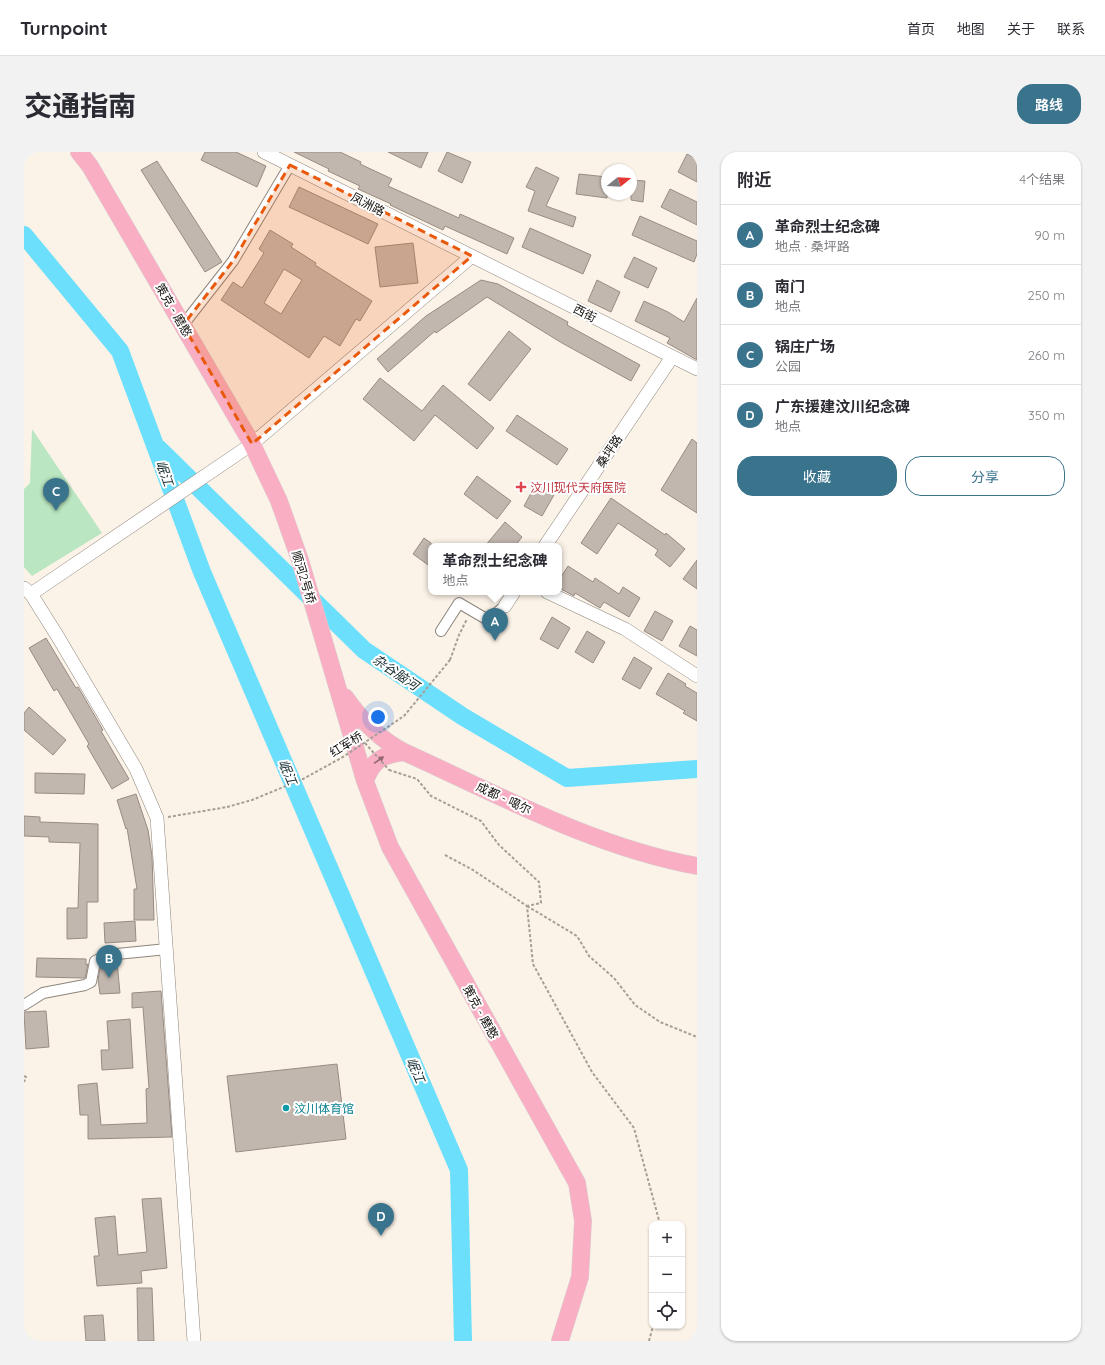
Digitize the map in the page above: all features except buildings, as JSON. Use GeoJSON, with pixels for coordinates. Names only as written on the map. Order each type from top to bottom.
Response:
{"type":"FeatureCollection","features":[{"type":"Feature","properties":{"kind":"highway","name":"策克 - 磨憨"},"geometry":{"type":"LineString","coordinates":[[79,152],[90,166],[252,444],[265,472]]}},
{"type":"Feature","properties":{"kind":"highway","name":"顺河2号桥"},"geometry":{"type":"LineString","coordinates":[[265,472],[279,501],[300,560],[337,686]]}},
{"type":"Feature","properties":{"kind":"highway","name":"策克 - 磨憨"},"geometry":{"type":"LineString","coordinates":[[337,686],[364,781],[390,847],[577,1184],[583,1221],[580,1277],[560,1341]]}},
{"type":"Feature","properties":{"kind":"highway","name":"成都 - 噶尔"},"geometry":{"type":"LineString","coordinates":[[337,686],[360,718],[387,743],[568,827],[659,859],[697,866]]}},
{"type":"Feature","properties":{"kind":"highway"},"geometry":{"type":"LineString","coordinates":[[364,781],[375,762],[399,749]]}},
{"type":"Feature","properties":{"kind":"street","name":"凤洲路"},"geometry":{"type":"LineString","coordinates":[[264,152],[472,256]]}},
{"type":"Feature","properties":{"kind":"street"},"geometry":{"type":"LineString","coordinates":[[183,326],[233,261],[290,165]]}},
{"type":"Feature","properties":{"kind":"street"},"geometry":{"type":"LineString","coordinates":[[194,1341],[157,818],[136,769],[28,591],[107,542],[252,444],[472,256]]}},
{"type":"Feature","properties":{"kind":"street","name":"西街"},"geometry":{"type":"LineString","coordinates":[[472,256],[697,370]]}},
{"type":"Feature","properties":{"kind":"street","name":"桑坪路"},"geometry":{"type":"LineString","coordinates":[[547,543],[672,357]]}},
{"type":"Feature","properties":{"kind":"street"},"geometry":{"type":"LineString","coordinates":[[441,631],[459,603],[488,620],[505,606],[512,595]]}},
{"type":"Feature","properties":{"kind":"street"},"geometry":{"type":"LineString","coordinates":[[553,595],[625,630],[697,676]]}},
{"type":"Feature","properties":{"kind":"street"},"geometry":{"type":"LineString","coordinates":[[24,1005],[43,994],[85,985],[91,982],[95,961],[107,955],[167,949]]}},
{"type":"Feature","properties":{"kind":"path","name":"红军桥"},"geometry":{"type":"LineString","coordinates":[[157,818],[191,814],[227,807],[252,800],[303,779],[365,743],[404,716],[450,660],[459,635],[472,611]]}},
{"type":"Feature","properties":{"kind":"path"},"geometry":{"type":"LineString","coordinates":[[365,743],[389,770],[417,779],[431,796],[481,821],[499,845],[539,882],[540,903],[527,906]]}},
{"type":"Feature","properties":{"kind":"path"},"geometry":{"type":"LineString","coordinates":[[445,854],[577,936],[589,956],[614,978],[635,1006],[660,1022],[697,1037]]}},
{"type":"Feature","properties":{"kind":"path"},"geometry":{"type":"LineString","coordinates":[[527,906],[533,964],[592,1072],[634,1128],[659,1221]]}},
{"type":"Feature","properties":{"kind":"path"},"geometry":{"type":"LineString","coordinates":[[24,1076],[26,1078],[24,1082]]}},
{"type":"Feature","properties":{"kind":"path"},"geometry":{"type":"LineString","coordinates":[[649,1341],[652,1329]]}},
{"type":"Feature","properties":{"kind":"highlighted area"},"geometry":{"type":"Polygon","coordinates":[[[290,165],[472,256],[252,444],[183,325],[233,261],[290,165]]]}},
{"type":"Feature","properties":{"kind":"green space"},"geometry":{"type":"Polygon","coordinates":[[[32,429],[102,533],[32,576],[24,567],[24,489],[30,483],[32,429]]]}},
{"type":"Feature","properties":{"kind":"waterway","name":"岷江"},"geometry":{"type":"LineString","coordinates":[[24,235],[120,351],[202,572],[459,1170],[463,1341]]}},
{"type":"Feature","properties":{"kind":"waterway","name":"杂谷脑河"},"geometry":{"type":"LineString","coordinates":[[158,448],[364,650],[462,716],[567,778],[697,769]]}},
{"type":"Feature","properties":{"kind":"place","name":"汶川现代天府医院"},"geometry":{"type":"Point","coordinates":[521,487]}},
{"type":"Feature","properties":{"kind":"place","name":"锅庄广场"},"geometry":{"type":"Point","coordinates":[56,511]}},
{"type":"Feature","properties":{"kind":"place","name":"革命烈士纪念碑"},"geometry":{"type":"Point","coordinates":[495,641]}},
{"type":"Feature","properties":{"kind":"place","name":"南门"},"geometry":{"type":"Point","coordinates":[109,978]}},
{"type":"Feature","properties":{"kind":"place","name":"汶川体育馆"},"geometry":{"type":"Point","coordinates":[286,1108]}},
{"type":"Feature","properties":{"kind":"place","name":"广东援建汶川纪念碑"},"geometry":{"type":"Point","coordinates":[381,1236]}}]}
